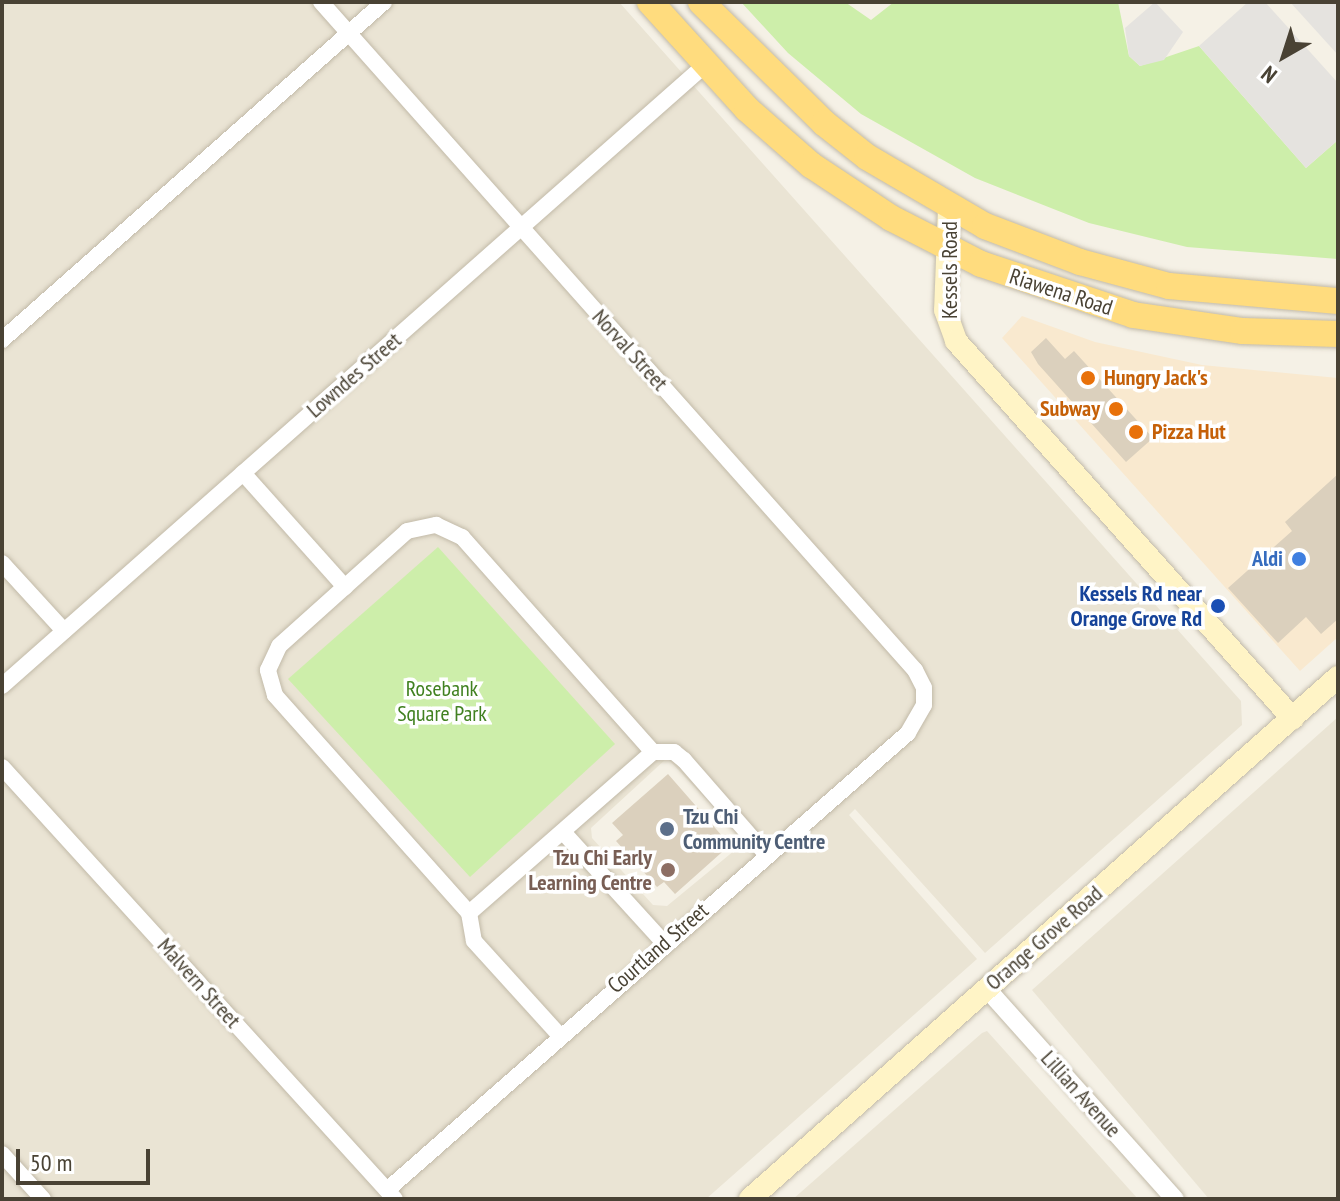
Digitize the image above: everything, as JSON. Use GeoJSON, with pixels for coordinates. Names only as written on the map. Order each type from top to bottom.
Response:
{"type":"FeatureCollection","features":[{"type":"Feature","properties":{"kind":"highway"},"geometry":{"type":"LineString","coordinates":[[650,2],[705,65]]}},
{"type":"Feature","properties":{"kind":"highway","name":"Kessels Road"},"geometry":{"type":"LineString","coordinates":[[701,2],[824,123],[949,208]]}},
{"type":"Feature","properties":{"kind":"highway","name":"Riawena Road"},"geometry":{"type":"LineString","coordinates":[[705,65],[811,165],[952,250],[1057,294],[1133,315],[1229,330],[1338,334]]}},
{"type":"Feature","properties":{"kind":"highway","name":"Riawena Road"},"geometry":{"type":"LineString","coordinates":[[949,208],[1037,247],[1169,286],[1338,301]]}},
{"type":"Feature","properties":{"kind":"main road","name":"Kessels Road"},"geometry":{"type":"LineString","coordinates":[[949,208],[952,250],[945,310],[956,341],[1293,719]]}},
{"type":"Feature","properties":{"kind":"main road","name":"Orange Grove Road"},"geometry":{"type":"LineString","coordinates":[[750,1199],[1338,677]]}},
{"type":"Feature","properties":{"kind":"street","name":"Norval Street"},"geometry":{"type":"LineString","coordinates":[[321,2],[915,670],[924,705]]}},
{"type":"Feature","properties":{"kind":"street"},"geometry":{"type":"LineString","coordinates":[[2,340],[384,2]]}},
{"type":"Feature","properties":{"kind":"street","name":"Lowndes Street"},"geometry":{"type":"LineString","coordinates":[[2,686],[705,65]]}},
{"type":"Feature","properties":{"kind":"street"},"geometry":{"type":"LineString","coordinates":[[243,473],[345,587]]}},
{"type":"Feature","properties":{"kind":"street"},"geometry":{"type":"LineString","coordinates":[[560,1036],[474,941],[469,913],[269,682],[279,646],[407,531],[436,525],[451,530],[653,752]]}},
{"type":"Feature","properties":{"kind":"street"},"geometry":{"type":"LineString","coordinates":[[2,563],[64,631]]}},
{"type":"Feature","properties":{"kind":"street","name":"Courtland Street"},"geometry":{"type":"LineString","coordinates":[[391,1194],[664,943],[908,733],[924,705]]}},
{"type":"Feature","properties":{"kind":"street"},"geometry":{"type":"LineString","coordinates":[[469,913],[653,752],[674,752],[684,760],[767,855]]}},
{"type":"Feature","properties":{"kind":"street","name":"Malvern Street"},"geometry":{"type":"LineString","coordinates":[[2,767],[391,1194]]}},
{"type":"Feature","properties":{"kind":"street"},"geometry":{"type":"LineString","coordinates":[[564,833],[664,943]]}},
{"type":"Feature","properties":{"kind":"street","name":"Lillian Avenue"},"geometry":{"type":"LineString","coordinates":[[987,989],[1175,1199]]}},
{"type":"Feature","properties":{"kind":"street"},"geometry":{"type":"LineString","coordinates":[[2,1154],[43,1199]]}},
{"type":"Feature","properties":{"kind":"shaded area"},"geometry":{"type":"Polygon","coordinates":[[[2,2],[619,2],[1241,701],[1242,725],[985,953],[855,809],[849,815],[977,959],[706,1199],[2,1199],[2,2]],[[667,758],[591,828],[592,838],[653,905],[667,906],[746,841],[667,758]]]}},
{"type":"Feature","properties":{"kind":"shaded area"},"geometry":{"type":"Polygon","coordinates":[[[1155,2],[1183,32],[1164,60],[1140,66],[1129,56],[1125,28],[1155,2]]]}},
{"type":"Feature","properties":{"kind":"shaded area"},"geometry":{"type":"Polygon","coordinates":[[[1248,2],[1265,2],[1338,83],[1338,140],[1306,168],[1199,46],[1248,2]]]}},
{"type":"Feature","properties":{"kind":"shaded area"},"geometry":{"type":"Polygon","coordinates":[[[1290,2],[1338,2],[1338,55],[1290,2]]]}},
{"type":"Feature","properties":{"kind":"shaded area"},"geometry":{"type":"Polygon","coordinates":[[[1022,316],[1095,342],[1202,365],[1338,378],[1338,637],[1300,671],[1002,338],[1022,316]]]}},
{"type":"Feature","properties":{"kind":"shaded area"},"geometry":{"type":"Polygon","coordinates":[[[1338,717],[1338,1199],[1209,1199],[1032,990],[1338,717]]]}},
{"type":"Feature","properties":{"kind":"shaded area"},"geometry":{"type":"Polygon","coordinates":[[[987,1031],[1138,1199],[793,1199],[982,1033],[987,1031]]]}},
{"type":"Feature","properties":{"kind":"green space"},"geometry":{"type":"Polygon","coordinates":[[[741,2],[845,2],[871,20],[894,2],[1118,2],[1129,56],[1140,66],[1199,46],[1306,168],[1338,140],[1338,259],[1187,247],[1089,223],[975,178],[861,114],[788,53],[741,2]]]}},
{"type":"Feature","properties":{"kind":"green space","name":"Rosebank Square Park"},"geometry":{"type":"Polygon","coordinates":[[[438,547],[615,744],[470,877],[288,679],[438,547]]]}},
{"type":"Feature","properties":{"kind":"building"},"geometry":{"type":"Polygon","coordinates":[[[1046,338],[1065,359],[1074,351],[1153,438],[1126,462],[1038,364],[1031,352],[1046,338]]]}},
{"type":"Feature","properties":{"kind":"building","name":"Aldi"},"geometry":{"type":"Polygon","coordinates":[[[1338,474],[1338,619],[1321,634],[1306,617],[1278,643],[1228,588],[1292,531],[1285,522],[1338,474]]]}},
{"type":"Feature","properties":{"kind":"building","name":"Tzu Chi Community Centre"},"geometry":{"type":"Polygon","coordinates":[[[668,774],[730,845],[675,894],[664,882],[657,887],[616,841],[623,835],[612,823],[668,774]]]}},
{"type":"Feature","properties":{"kind":"place","name":"Hungry Jack's"},"geometry":{"type":"Point","coordinates":[1088,378]}},
{"type":"Feature","properties":{"kind":"place","name":"Subway"},"geometry":{"type":"Point","coordinates":[1116,409]}},
{"type":"Feature","properties":{"kind":"place","name":"Pizza Hut"},"geometry":{"type":"Point","coordinates":[1136,432]}},
{"type":"Feature","properties":{"kind":"place","name":"Aldi"},"geometry":{"type":"Point","coordinates":[1299,559]}},
{"type":"Feature","properties":{"kind":"place","name":"Kessels Rd near Orange Grove Rd"},"geometry":{"type":"Point","coordinates":[1218,606]}},
{"type":"Feature","properties":{"kind":"place","name":"Tzu Chi Community Centre"},"geometry":{"type":"Point","coordinates":[667,829]}},
{"type":"Feature","properties":{"kind":"place","name":"Tzu Chi Early Learning Centre"},"geometry":{"type":"Point","coordinates":[668,870]}}]}
